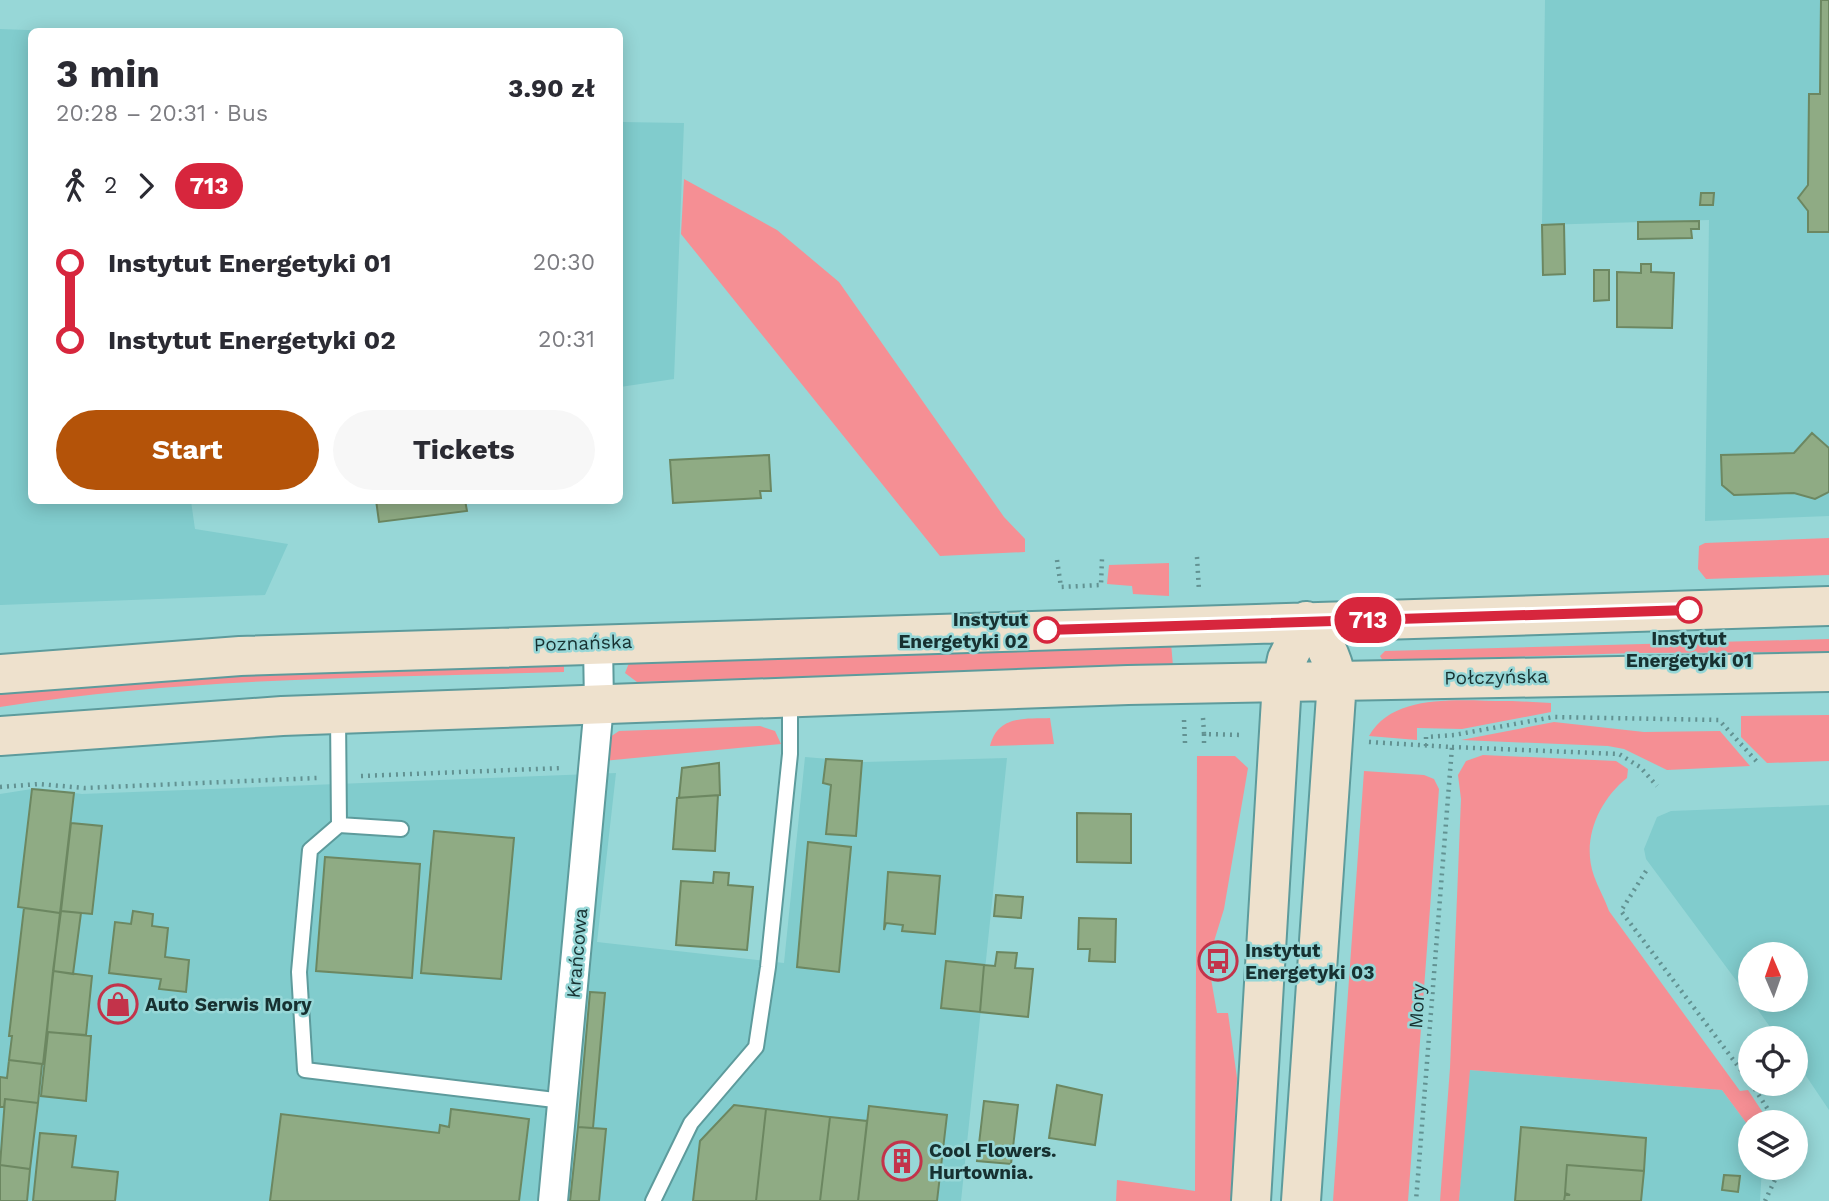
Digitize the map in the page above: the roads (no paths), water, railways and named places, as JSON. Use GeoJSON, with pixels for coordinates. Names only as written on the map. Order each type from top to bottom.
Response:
{"type":"FeatureCollection","features":[{"type":"Feature","properties":{"kind":"main road"},"geometry":{"type":"LineString","coordinates":[[1306,621],[1829,606]]}},
{"type":"Feature","properties":{"kind":"main road"},"geometry":{"type":"LineString","coordinates":[[1301,1201],[1337,681],[1333,659],[1322,638],[1306,621]]}},
{"type":"Feature","properties":{"kind":"main road"},"geometry":{"type":"LineString","coordinates":[[1251,1201],[1282,682],[1287,659],[1306,621]]}},
{"type":"Feature","properties":{"kind":"main road","name":"Poznańska"},"geometry":{"type":"LineString","coordinates":[[0,674],[240,656],[1306,621]]}},
{"type":"Feature","properties":{"kind":"main road","name":"Połczyńska"},"geometry":{"type":"LineString","coordinates":[[790,698],[1173,695],[1282,682],[1829,672]]}},
{"type":"Feature","properties":{"kind":"main road"},"geometry":{"type":"LineString","coordinates":[[0,736],[338,714],[790,698]]}},
{"type":"Feature","properties":{"kind":"street","name":"Krańcowa"},"geometry":{"type":"LineString","coordinates":[[553,1201],[599,705],[598,643]]}},
{"type":"Feature","properties":{"kind":"lane"},"geometry":{"type":"LineString","coordinates":[[653,1201],[691,1123],[756,1047],[768,967],[790,754],[790,698]]}},
{"type":"Feature","properties":{"kind":"lane"},"geometry":{"type":"LineString","coordinates":[[338,714],[340,825]]}},
{"type":"Feature","properties":{"kind":"lane"},"geometry":{"type":"LineString","coordinates":[[401,828],[340,825],[310,850],[299,972],[305,1070],[562,1101]]}},
{"type":"Feature","properties":{"kind":"place","name":"Instytut Energetyki 01"},"geometry":{"type":"Point","coordinates":[1689,610]}},
{"type":"Feature","properties":{"kind":"place","name":"Instytut Energetyki 02"},"geometry":{"type":"Point","coordinates":[1047,630]}},
{"type":"Feature","properties":{"kind":"place","name":"Instytut Energetyki 03"},"geometry":{"type":"Point","coordinates":[1218,961]}},
{"type":"Feature","properties":{"kind":"place","name":"Auto Serwis Mory"},"geometry":{"type":"Point","coordinates":[118,1004]}},
{"type":"Feature","properties":{"kind":"place","name":"Cool Flowers. Hurtownia."},"geometry":{"type":"Point","coordinates":[902,1161]}}]}
